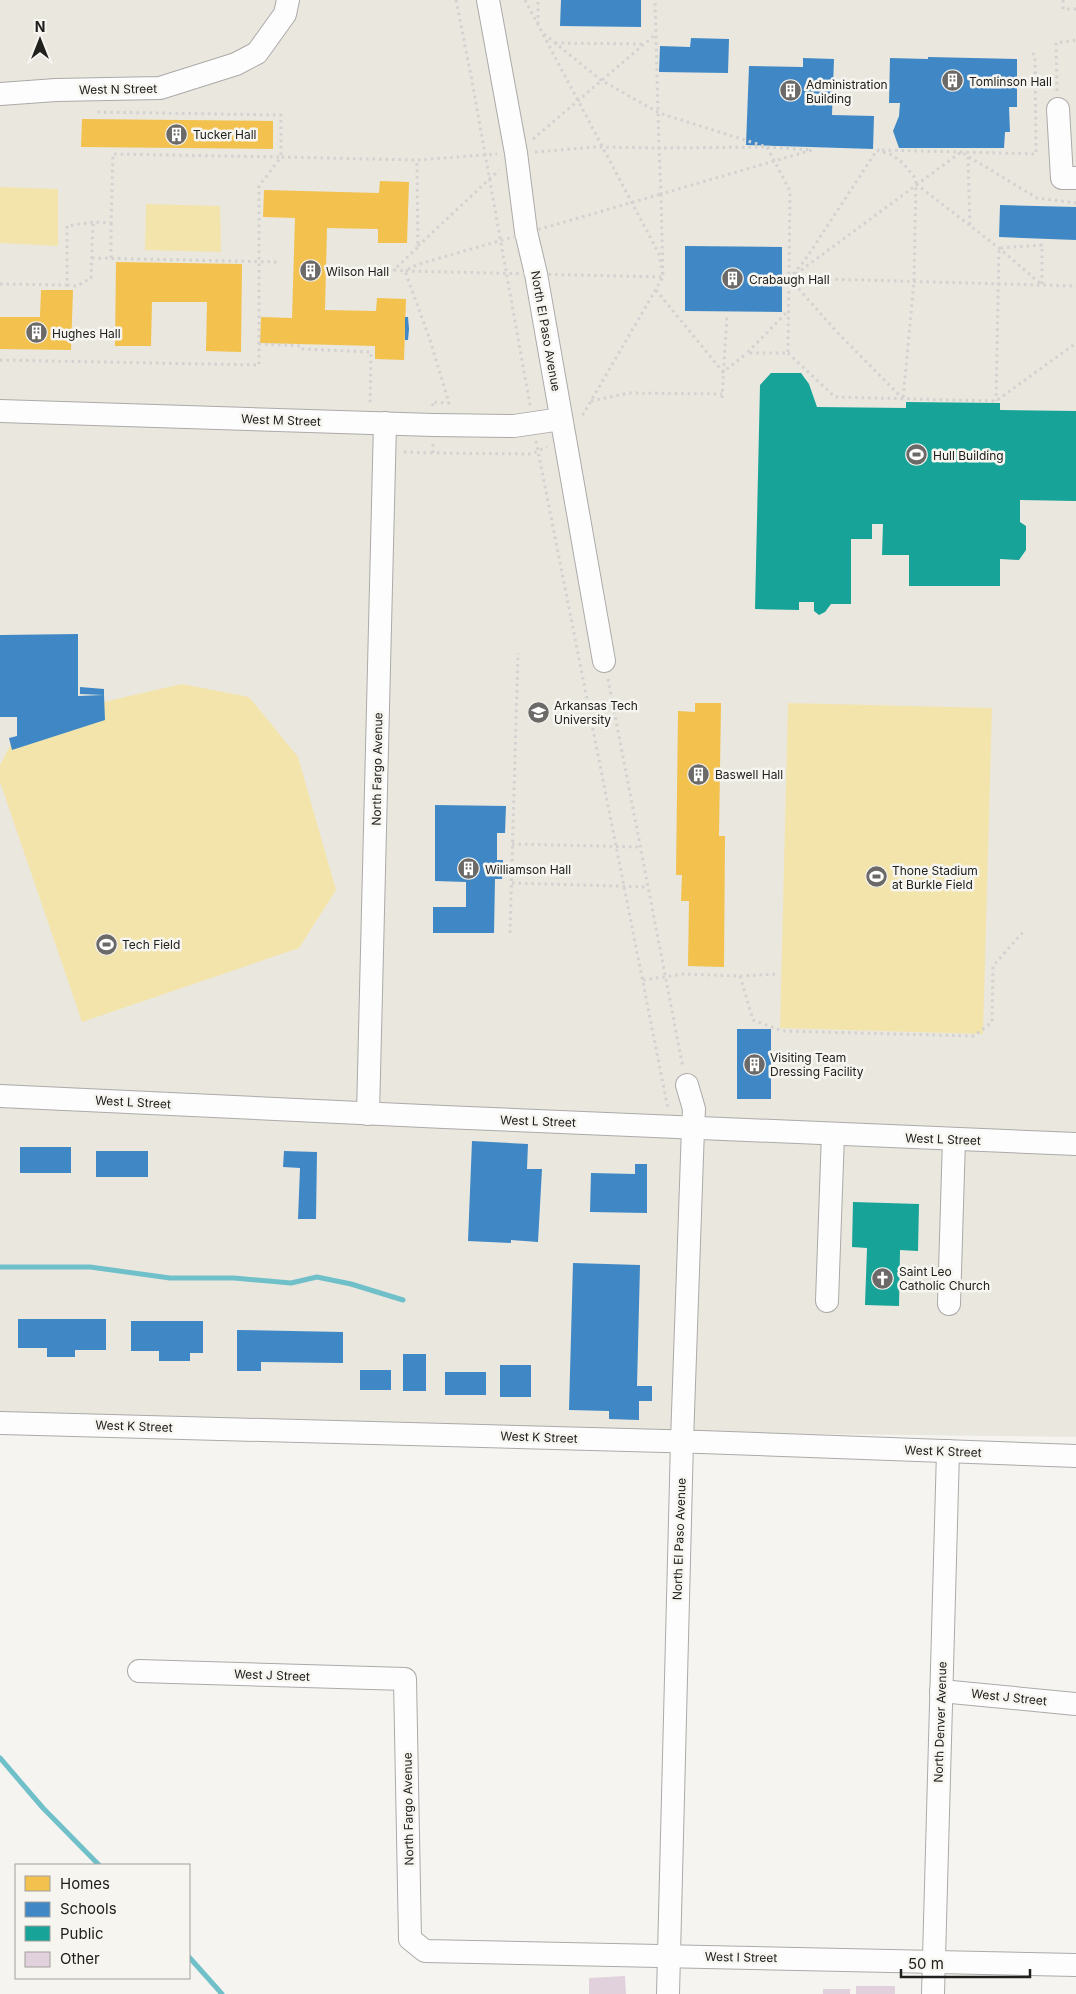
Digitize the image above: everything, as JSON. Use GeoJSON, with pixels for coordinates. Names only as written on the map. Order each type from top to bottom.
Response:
{"type":"FeatureCollection","features":[{"type":"Feature","properties":{"kind":"street","name":"West N Street"},"geometry":{"type":"LineString","coordinates":[[0,94],[56,90],[160,88],[236,64],[258,53],[285,14],[288,0]]}},
{"type":"Feature","properties":{"kind":"street","name":"North El Paso Avenue"},"geometry":{"type":"LineString","coordinates":[[488,0],[516,153],[526,232],[536,274],[604,661]]}},
{"type":"Feature","properties":{"kind":"street"},"geometry":{"type":"LineString","coordinates":[[1058,109],[1062,178],[1076,178]]}},
{"type":"Feature","properties":{"kind":"street","name":"West M Street"},"geometry":{"type":"LineString","coordinates":[[0,411],[433,425],[514,426],[533,423],[563,429]]}},
{"type":"Feature","properties":{"kind":"street","name":"North Fargo Avenue"},"geometry":{"type":"LineString","coordinates":[[368,1114],[384,451],[378,423]]}},
{"type":"Feature","properties":{"kind":"street","name":"North El Paso Avenue"},"geometry":{"type":"LineString","coordinates":[[668,1994],[682,1441],[682,1128],[694,1109],[687,1085]]}},
{"type":"Feature","properties":{"kind":"street","name":"West L Street"},"geometry":{"type":"LineString","coordinates":[[0,1096],[368,1114],[1076,1144]]}},
{"type":"Feature","properties":{"kind":"street"},"geometry":{"type":"LineString","coordinates":[[827,1301],[833,1134]]}},
{"type":"Feature","properties":{"kind":"street"},"geometry":{"type":"LineString","coordinates":[[949,1304],[954,1139]]}},
{"type":"Feature","properties":{"kind":"street","name":"West K Street"},"geometry":{"type":"LineString","coordinates":[[1,1423],[682,1441],[1076,1456]]}},
{"type":"Feature","properties":{"kind":"street","name":"North Denver Avenue"},"geometry":{"type":"LineString","coordinates":[[933,1994],[948,1451]]}},
{"type":"Feature","properties":{"kind":"street","name":"West J Street"},"geometry":{"type":"LineString","coordinates":[[138,1671],[406,1679]]}},
{"type":"Feature","properties":{"kind":"street","name":"North Fargo Avenue"},"geometry":{"type":"LineString","coordinates":[[406,1679],[410,1938]]}},
{"type":"Feature","properties":{"kind":"street","name":"West J Street"},"geometry":{"type":"LineString","coordinates":[[941,1691],[1076,1704]]}},
{"type":"Feature","properties":{"kind":"street","name":"West I Street"},"geometry":{"type":"LineString","coordinates":[[410,1938],[425,1951],[1076,1965]]}},
{"type":"Feature","properties":{"kind":"path"},"geometry":{"type":"LineString","coordinates":[[456,0],[538,451],[624,887],[643,980],[682,1128]]}},
{"type":"Feature","properties":{"kind":"path"},"geometry":{"type":"LineString","coordinates":[[384,451],[531,454],[538,451],[563,429],[572,433],[664,277],[658,254],[525,0]]}},
{"type":"Feature","properties":{"kind":"path"},"geometry":{"type":"LineString","coordinates":[[538,0],[538,24]]}},
{"type":"Feature","properties":{"kind":"path"},"geometry":{"type":"LineString","coordinates":[[111,258],[113,154],[418,160],[603,148],[660,148],[767,147],[812,150],[661,194],[660,148],[658,112],[655,0]]}},
{"type":"Feature","properties":{"kind":"path"},"geometry":{"type":"LineString","coordinates":[[1063,0],[1063,9],[1076,9]]}},
{"type":"Feature","properties":{"kind":"path"},"geometry":{"type":"LineString","coordinates":[[542,32],[601,80],[658,112],[767,147],[790,191],[788,353]]}},
{"type":"Feature","properties":{"kind":"path"},"geometry":{"type":"LineString","coordinates":[[433,453],[432,402],[449,403],[425,325],[405,271],[394,270],[516,153],[656,33]]}},
{"type":"Feature","properties":{"kind":"path"},"geometry":{"type":"LineString","coordinates":[[1058,109],[1056,44],[1076,40]]}},
{"type":"Feature","properties":{"kind":"path"},"geometry":{"type":"LineString","coordinates":[[555,43],[644,44]]}},
{"type":"Feature","properties":{"kind":"path"},"geometry":{"type":"LineString","coordinates":[[877,150],[1036,154],[1035,56],[1030,50]]}},
{"type":"Feature","properties":{"kind":"path"},"geometry":{"type":"LineString","coordinates":[[0,360],[259,365],[259,186],[281,157],[281,115],[96,112]]}},
{"type":"Feature","properties":{"kind":"path"},"geometry":{"type":"LineString","coordinates":[[877,150],[892,155],[903,163],[916,179],[914,282],[903,399]]}},
{"type":"Feature","properties":{"kind":"path"},"geometry":{"type":"LineString","coordinates":[[788,353],[789,278],[805,260],[877,150]]}},
{"type":"Feature","properties":{"kind":"path"},"geometry":{"type":"LineString","coordinates":[[961,152],[1037,198],[1076,203]]}},
{"type":"Feature","properties":{"kind":"path"},"geometry":{"type":"LineString","coordinates":[[789,278],[961,152]]}},
{"type":"Feature","properties":{"kind":"path"},"geometry":{"type":"LineString","coordinates":[[968,156],[970,225]]}},
{"type":"Feature","properties":{"kind":"path"},"geometry":{"type":"LineString","coordinates":[[418,160],[418,247]]}},
{"type":"Feature","properties":{"kind":"path"},"geometry":{"type":"LineString","coordinates":[[916,184],[999,248],[1042,285]]}},
{"type":"Feature","properties":{"kind":"path"},"geometry":{"type":"LineString","coordinates":[[67,285],[67,226],[94,222],[111,222]]}},
{"type":"Feature","properties":{"kind":"path"},"geometry":{"type":"LineString","coordinates":[[0,284],[78,286],[91,278],[94,222]]}},
{"type":"Feature","properties":{"kind":"path"},"geometry":{"type":"LineString","coordinates":[[999,248],[1042,246],[1042,285]]}},
{"type":"Feature","properties":{"kind":"path"},"geometry":{"type":"LineString","coordinates":[[996,401],[999,248]]}},
{"type":"Feature","properties":{"kind":"path"},"geometry":{"type":"LineString","coordinates":[[92,258],[278,262]]}},
{"type":"Feature","properties":{"kind":"path"},"geometry":{"type":"LineString","coordinates":[[789,278],[1076,286]]}},
{"type":"Feature","properties":{"kind":"path"},"geometry":{"type":"LineString","coordinates":[[789,278],[836,331],[903,399]]}},
{"type":"Feature","properties":{"kind":"path"},"geometry":{"type":"LineString","coordinates":[[656,290],[723,372]]}},
{"type":"Feature","properties":{"kind":"path"},"geometry":{"type":"LineString","coordinates":[[723,372],[747,353],[789,310]]}},
{"type":"Feature","properties":{"kind":"path"},"geometry":{"type":"LineString","coordinates":[[591,400],[629,393],[722,396],[727,314]]}},
{"type":"Feature","properties":{"kind":"path"},"geometry":{"type":"LineString","coordinates":[[259,344],[302,346],[304,350],[371,352],[378,423]]}},
{"type":"Feature","properties":{"kind":"path"},"geometry":{"type":"LineString","coordinates":[[747,353],[788,353],[835,397],[996,401],[1076,344]]}},
{"type":"Feature","properties":{"kind":"path"},"geometry":{"type":"LineString","coordinates":[[510,933],[518,653]]}},
{"type":"Feature","properties":{"kind":"path"},"geometry":{"type":"LineString","coordinates":[[604,661],[687,1085]]}},
{"type":"Feature","properties":{"kind":"path"},"geometry":{"type":"LineString","coordinates":[[512,844],[641,847]]}},
{"type":"Feature","properties":{"kind":"path"},"geometry":{"type":"LineString","coordinates":[[512,883],[648,887]]}},
{"type":"Feature","properties":{"kind":"path"},"geometry":{"type":"LineString","coordinates":[[740,976],[754,1020],[782,1031],[974,1036],[992,1022],[993,966],[1023,932]]}},
{"type":"Feature","properties":{"kind":"path"},"geometry":{"type":"LineString","coordinates":[[643,980],[684,974],[740,976],[777,974]]}},
{"type":"Feature","properties":{"kind":"shaded area","name":"Arkansas Tech University"},"geometry":{"type":"Polygon","coordinates":[[[0,0],[1076,0],[1076,1437],[0,1424],[0,0]]]}},
{"type":"Feature","properties":{"kind":"shaded area"},"geometry":{"type":"Polygon","coordinates":[[[0,187],[58,189],[58,246],[0,243],[0,187]]]}},
{"type":"Feature","properties":{"kind":"shaded area"},"geometry":{"type":"Polygon","coordinates":[[[146,204],[220,206],[221,252],[145,250],[146,204]]]}},
{"type":"Feature","properties":{"kind":"shaded area"},"geometry":{"type":"Polygon","coordinates":[[[182,684],[249,697],[298,757],[336,890],[299,948],[82,1022],[0,782],[0,765],[11,744],[86,706],[182,684]]]}},
{"type":"Feature","properties":{"kind":"shaded area"},"geometry":{"type":"Polygon","coordinates":[[[788,703],[992,708],[983,1034],[780,1028],[788,703]]]}},
{"type":"Feature","properties":{"kind":"building: Homes","name":"Tucker Hall"},"geometry":{"type":"Polygon","coordinates":[[[82,119],[273,121],[273,149],[81,147],[82,119]]]}},
{"type":"Feature","properties":{"kind":"building: Homes","name":"Wilson Hall"},"geometry":{"type":"Polygon","coordinates":[[[380,181],[409,182],[407,243],[378,243],[378,229],[327,228],[325,310],[376,311],[377,298],[406,299],[404,360],[375,359],[375,346],[260,343],[261,317],[292,318],[295,218],[263,217],[264,190],[379,193],[380,181]]]}},
{"type":"Feature","properties":{"kind":"building: Homes"},"geometry":{"type":"Polygon","coordinates":[[[116,262],[242,264],[241,352],[206,351],[207,302],[152,302],[151,346],[115,346],[116,262]]]}},
{"type":"Feature","properties":{"kind":"building: Homes","name":"Hughes Hall"},"geometry":{"type":"Polygon","coordinates":[[[41,290],[73,290],[71,350],[0,349],[0,317],[40,317],[41,290]]]}},
{"type":"Feature","properties":{"kind":"building: Homes","name":"Baswell Hall"},"geometry":{"type":"Polygon","coordinates":[[[695,703],[721,703],[719,836],[725,836],[724,967],[688,966],[689,901],[681,901],[682,875],[676,875],[678,711],[695,712],[695,703]]]}},
{"type":"Feature","properties":{"kind":"building: Schools"},"geometry":{"type":"Polygon","coordinates":[[[561,0],[641,0],[641,27],[560,26],[561,0]]]}},
{"type":"Feature","properties":{"kind":"building: Schools"},"geometry":{"type":"Polygon","coordinates":[[[691,38],[729,39],[728,73],[659,72],[660,46],[690,47],[691,38]]]}},
{"type":"Feature","properties":{"kind":"building: Schools","name":"Tomlinson Hall"},"geometry":{"type":"Polygon","coordinates":[[[928,57],[1017,59],[1017,107],[1009,107],[1010,132],[1005,132],[1004,148],[899,148],[893,131],[899,116],[900,103],[889,103],[890,58],[928,59],[928,57]]]}},
{"type":"Feature","properties":{"kind":"building: Schools","name":"Administration Building"},"geometry":{"type":"Polygon","coordinates":[[[803,58],[834,59],[832,115],[874,116],[873,149],[746,145],[749,66],[803,67],[803,58]]]}},
{"type":"Feature","properties":{"kind":"building: Schools"},"geometry":{"type":"Polygon","coordinates":[[[1000,205],[1076,207],[1076,240],[999,237],[1000,205]]]}},
{"type":"Feature","properties":{"kind":"building: Schools","name":"Crabaugh Hall"},"geometry":{"type":"Polygon","coordinates":[[[685,246],[782,247],[782,312],[685,311],[685,246]]]}},
{"type":"Feature","properties":{"kind":"building: Schools"},"geometry":{"type":"Polygon","coordinates":[[[405,317],[408,317],[408,340],[405,340],[405,317]]]}},
{"type":"Feature","properties":{"kind":"building: Schools"},"geometry":{"type":"Polygon","coordinates":[[[78,634],[78,696],[104,695],[105,720],[12,750],[9,738],[17,736],[17,717],[0,717],[0,635],[78,634]]]}},
{"type":"Feature","properties":{"kind":"building: Schools"},"geometry":{"type":"Polygon","coordinates":[[[80,687],[104,689],[104,695],[80,694],[80,687]]]}},
{"type":"Feature","properties":{"kind":"building: Schools","name":"Williamson Hall"},"geometry":{"type":"Polygon","coordinates":[[[435,805],[506,806],[505,833],[497,833],[497,860],[503,860],[502,879],[495,879],[494,933],[433,933],[433,907],[466,907],[466,882],[435,881],[435,805]]]}},
{"type":"Feature","properties":{"kind":"building: Schools","name":"Visiting Team Dressing Facility"},"geometry":{"type":"Polygon","coordinates":[[[737,1029],[771,1029],[771,1099],[737,1099],[737,1029]]]}},
{"type":"Feature","properties":{"kind":"building: Schools"},"geometry":{"type":"Polygon","coordinates":[[[472,1141],[528,1144],[527,1169],[542,1169],[538,1242],[511,1240],[511,1243],[468,1241],[472,1141]]]}},
{"type":"Feature","properties":{"kind":"building: Schools"},"geometry":{"type":"Polygon","coordinates":[[[20,1147],[71,1147],[71,1173],[20,1173],[20,1147]]]}},
{"type":"Feature","properties":{"kind":"building: Schools"},"geometry":{"type":"Polygon","coordinates":[[[96,1151],[148,1151],[148,1177],[96,1177],[96,1151]]]}},
{"type":"Feature","properties":{"kind":"building: Schools"},"geometry":{"type":"Polygon","coordinates":[[[284,1151],[317,1152],[316,1219],[298,1219],[300,1168],[283,1167],[284,1151]]]}},
{"type":"Feature","properties":{"kind":"building: Schools"},"geometry":{"type":"Polygon","coordinates":[[[635,1164],[647,1164],[647,1213],[590,1212],[591,1173],[635,1174],[635,1164]]]}},
{"type":"Feature","properties":{"kind":"building: Schools"},"geometry":{"type":"Polygon","coordinates":[[[573,1263],[640,1265],[637,1386],[652,1386],[652,1401],[639,1401],[639,1420],[609,1419],[609,1411],[569,1410],[573,1263]]]}},
{"type":"Feature","properties":{"kind":"building: Schools"},"geometry":{"type":"Polygon","coordinates":[[[18,1319],[106,1319],[106,1350],[75,1350],[75,1357],[47,1357],[47,1348],[18,1348],[18,1319]]]}},
{"type":"Feature","properties":{"kind":"building: Schools"},"geometry":{"type":"Polygon","coordinates":[[[131,1321],[203,1321],[203,1353],[190,1353],[190,1361],[159,1361],[159,1351],[131,1351],[131,1321]]]}},
{"type":"Feature","properties":{"kind":"building: Schools"},"geometry":{"type":"Polygon","coordinates":[[[237,1330],[343,1332],[343,1363],[261,1362],[261,1371],[237,1371],[237,1330]]]}},
{"type":"Feature","properties":{"kind":"building: Schools"},"geometry":{"type":"Polygon","coordinates":[[[403,1354],[426,1354],[426,1391],[403,1391],[403,1354]]]}},
{"type":"Feature","properties":{"kind":"building: Schools"},"geometry":{"type":"Polygon","coordinates":[[[500,1365],[531,1365],[531,1397],[500,1397],[500,1365]]]}},
{"type":"Feature","properties":{"kind":"building: Schools"},"geometry":{"type":"Polygon","coordinates":[[[360,1370],[391,1370],[391,1390],[360,1390],[360,1370]]]}},
{"type":"Feature","properties":{"kind":"building: Schools"},"geometry":{"type":"Polygon","coordinates":[[[445,1372],[486,1372],[486,1395],[445,1395],[445,1372]]]}},
{"type":"Feature","properties":{"kind":"building: Public","name":"Hull Building"},"geometry":{"type":"Polygon","coordinates":[[[771,373],[801,373],[809,384],[817,407],[906,408],[906,402],[1000,403],[1000,410],[1076,411],[1076,501],[1020,500],[1020,522],[1026,526],[1026,550],[1019,560],[1000,559],[1000,586],[909,586],[909,555],[882,555],[883,524],[872,524],[872,539],[851,539],[851,604],[831,604],[825,612],[819,615],[814,611],[814,602],[799,602],[799,610],[755,609],[760,385],[771,373]]]}},
{"type":"Feature","properties":{"kind":"building: Public","name":"Saint Leo Catholic Church"},"geometry":{"type":"Polygon","coordinates":[[[853,1202],[919,1204],[918,1251],[900,1250],[899,1306],[865,1305],[867,1248],[852,1247],[853,1202]]]}},
{"type":"Feature","properties":{"kind":"building: Other"},"geometry":{"type":"Polygon","coordinates":[[[625,1976],[626,1994],[589,1994],[589,1978],[625,1976]]]}},
{"type":"Feature","properties":{"kind":"building: Other"},"geometry":{"type":"Polygon","coordinates":[[[856,1986],[895,1986],[895,1994],[856,1994],[856,1986]]]}},
{"type":"Feature","properties":{"kind":"building: Other"},"geometry":{"type":"Polygon","coordinates":[[[823,1989],[850,1989],[850,1994],[823,1994],[823,1989]]]}},
{"type":"Feature","properties":{"kind":"waterway"},"geometry":{"type":"LineString","coordinates":[[0,1267],[90,1267],[170,1278],[234,1278],[291,1283],[317,1277],[351,1284],[403,1300]]}},
{"type":"Feature","properties":{"kind":"waterway"},"geometry":{"type":"LineString","coordinates":[[0,1758],[43,1808],[98,1864]]}},
{"type":"Feature","properties":{"kind":"waterway"},"geometry":{"type":"LineString","coordinates":[[190,1958],[222,1994]]}},
{"type":"Feature","properties":{"kind":"place","name":"Tomlinson Hall"},"geometry":{"type":"Point","coordinates":[953,81]}},
{"type":"Feature","properties":{"kind":"place","name":"Administration Building"},"geometry":{"type":"Point","coordinates":[790,91]}},
{"type":"Feature","properties":{"kind":"place","name":"Tucker Hall"},"geometry":{"type":"Point","coordinates":[177,134]}},
{"type":"Feature","properties":{"kind":"place","name":"Wilson Hall"},"geometry":{"type":"Point","coordinates":[310,271]}},
{"type":"Feature","properties":{"kind":"place","name":"Crabaugh Hall"},"geometry":{"type":"Point","coordinates":[733,279]}},
{"type":"Feature","properties":{"kind":"place","name":"Hughes Hall"},"geometry":{"type":"Point","coordinates":[36,333]}},
{"type":"Feature","properties":{"kind":"place","name":"Hull Building"},"geometry":{"type":"Point","coordinates":[917,455]}},
{"type":"Feature","properties":{"kind":"place","name":"Arkansas Tech University"},"geometry":{"type":"Point","coordinates":[538,712]}},
{"type":"Feature","properties":{"kind":"place","name":"Baswell Hall"},"geometry":{"type":"Point","coordinates":[699,774]}},
{"type":"Feature","properties":{"kind":"place","name":"Williamson Hall"},"geometry":{"type":"Point","coordinates":[469,869]}},
{"type":"Feature","properties":{"kind":"place","name":"Thone Stadium at Burkle Field"},"geometry":{"type":"Point","coordinates":[876,877]}},
{"type":"Feature","properties":{"kind":"place","name":"Tech Field"},"geometry":{"type":"Point","coordinates":[106,944]}},
{"type":"Feature","properties":{"kind":"place","name":"Visiting Team Dressing Facility"},"geometry":{"type":"Point","coordinates":[754,1064]}},
{"type":"Feature","properties":{"kind":"place","name":"Saint Leo Catholic Church"},"geometry":{"type":"Point","coordinates":[883,1278]}}]}
